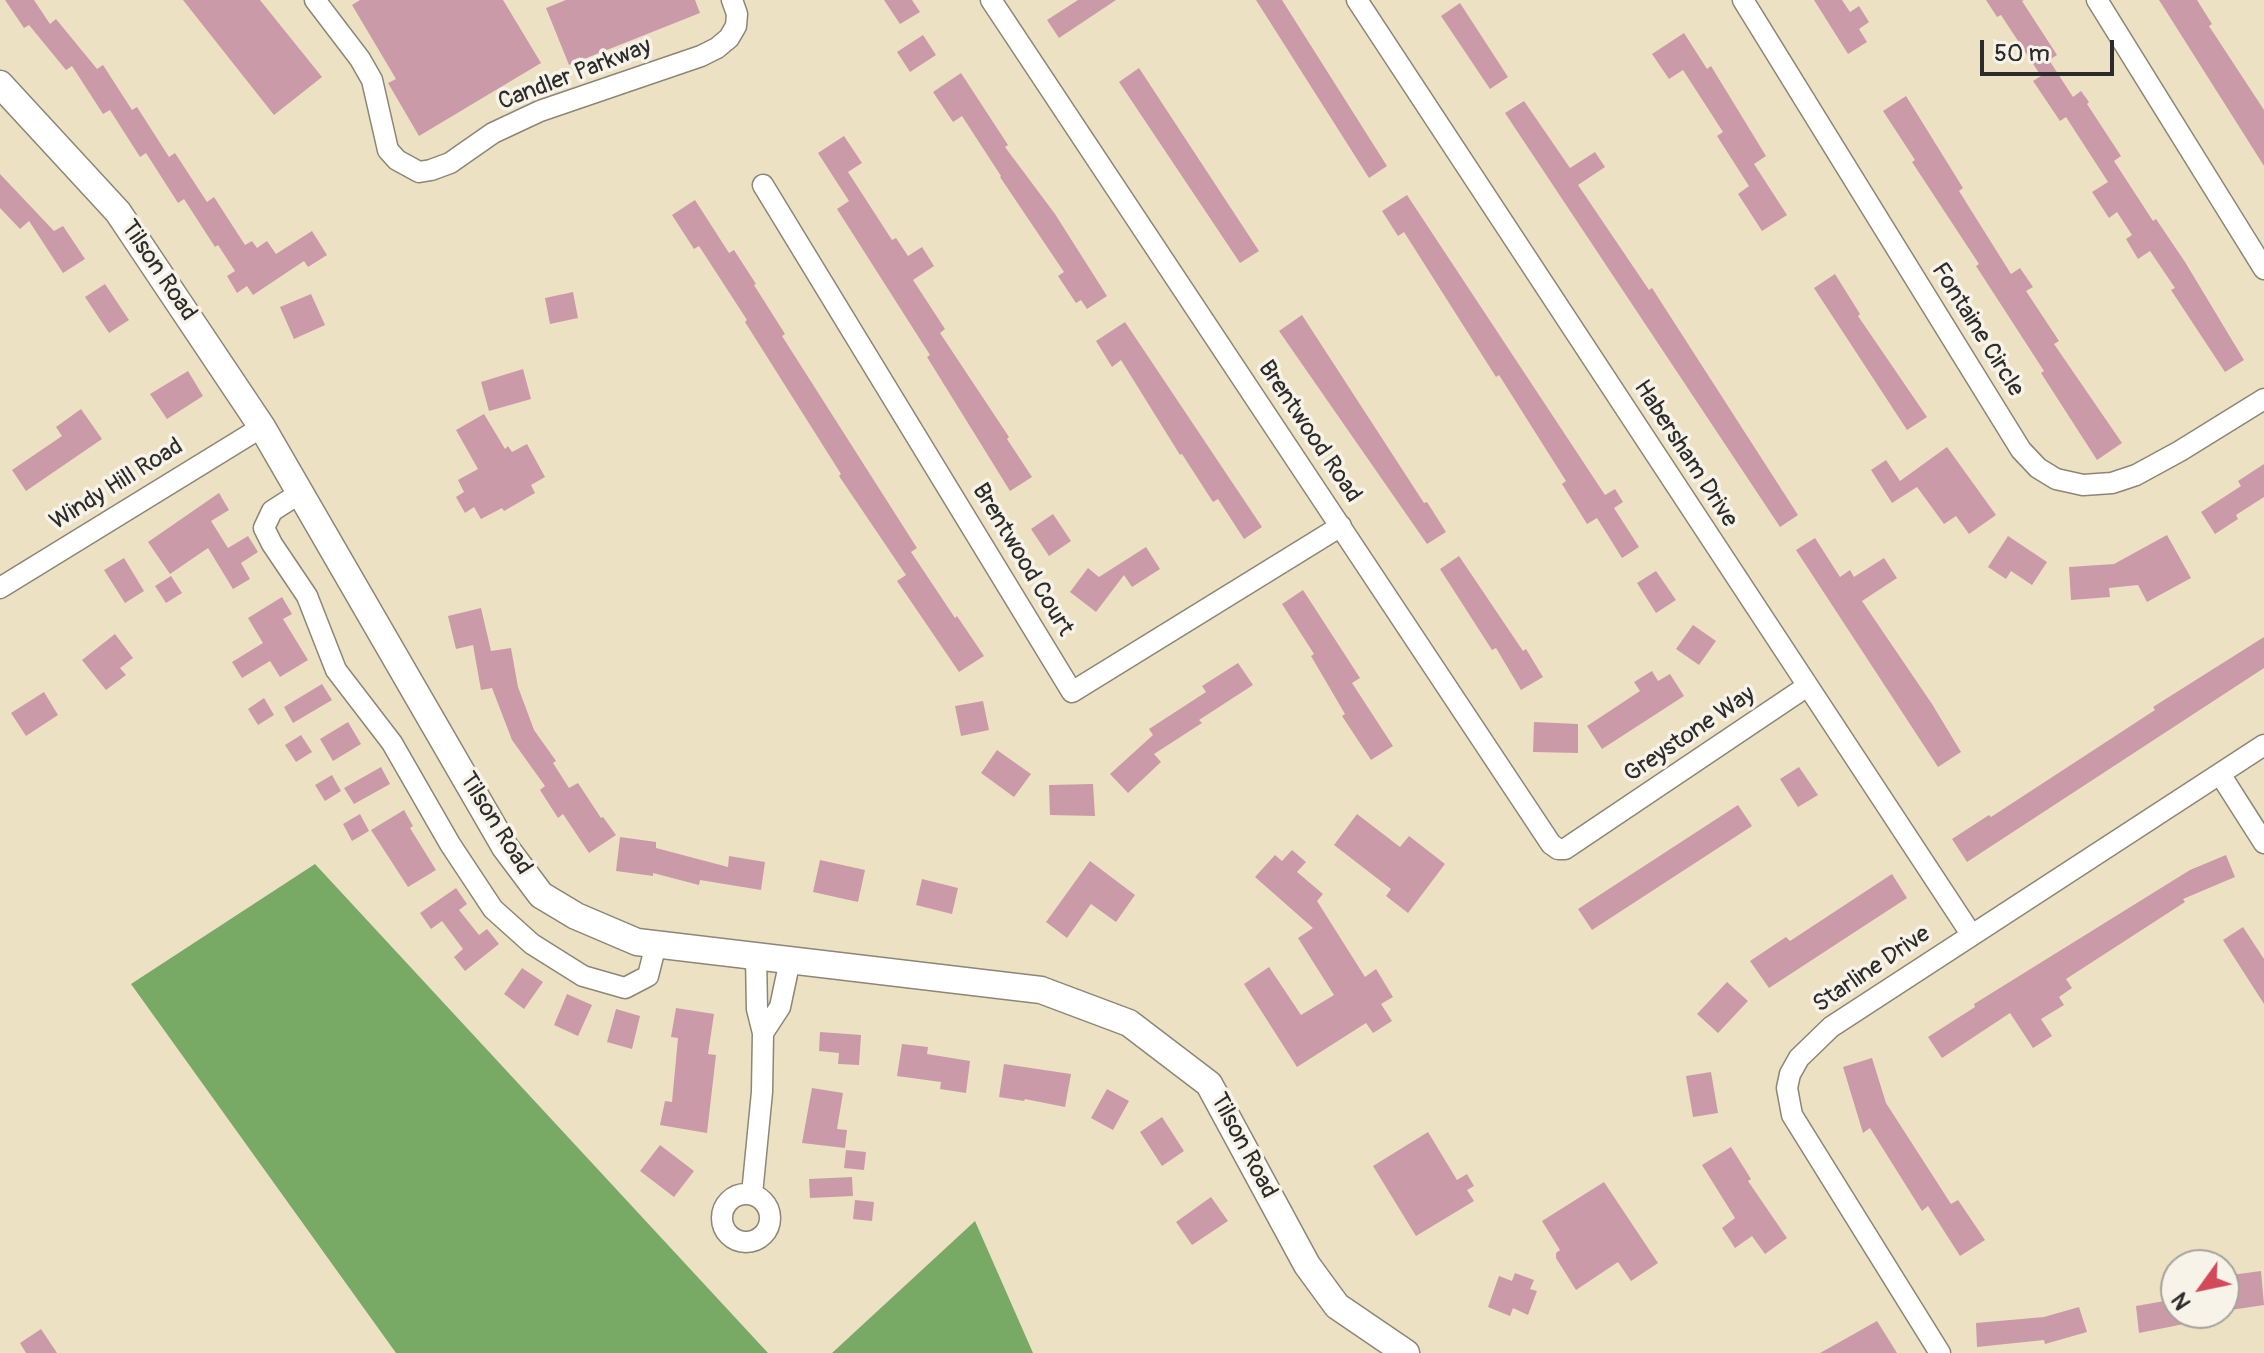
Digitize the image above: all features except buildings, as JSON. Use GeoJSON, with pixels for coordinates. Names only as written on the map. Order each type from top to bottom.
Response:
{"type":"FeatureCollection","features":[{"type":"Feature","properties":{"kind":"street","name":"Candler Parkway"},"geometry":{"type":"LineString","coordinates":[[315,0],[360,59],[372,80],[388,150],[397,160],[419,172],[450,163],[493,133],[540,111],[717,48],[729,38],[736,26],[737,14],[732,0]]}},
{"type":"Feature","properties":{"kind":"street","name":"Brentwood Road"},"geometry":{"type":"LineString","coordinates":[[991,0],[1544,836],[1558,849],[1565,849],[1602,825]]}},
{"type":"Feature","properties":{"kind":"street","name":"Habersham Drive"},"geometry":{"type":"LineString","coordinates":[[1357,0],[1971,934]]}},
{"type":"Feature","properties":{"kind":"street","name":"Fontaine Circle"},"geometry":{"type":"LineString","coordinates":[[1743,0],[2021,450],[2038,468],[2056,479],[2083,485],[2112,483],[2136,475],[2180,451],[2264,399]]}},
{"type":"Feature","properties":{"kind":"street"},"geometry":{"type":"LineString","coordinates":[[2097,0],[2264,269]]}},
{"type":"Feature","properties":{"kind":"street","name":"Tilson Road"},"geometry":{"type":"LineString","coordinates":[[0,84],[118,212],[262,427],[505,847],[541,895],[576,916],[637,942],[1041,990],[1129,1023],[1209,1084],[1307,1265],[1337,1306],[1406,1353]]}},
{"type":"Feature","properties":{"kind":"street","name":"Brentwood Court"},"geometry":{"type":"LineString","coordinates":[[763,185],[1072,692],[1341,526]]}},
{"type":"Feature","properties":{"kind":"street","name":"Windy Hill Road"},"geometry":{"type":"LineString","coordinates":[[0,588],[262,427]]}},
{"type":"Feature","properties":{"kind":"street"},"geometry":{"type":"LineString","coordinates":[[300,493],[272,511],[264,528],[307,596],[336,670],[392,743],[450,844],[493,909],[532,944],[583,976],[625,988],[648,976],[656,944]]}},
{"type":"Feature","properties":{"kind":"street","name":"Greystone Way"},"geometry":{"type":"LineString","coordinates":[[1602,825],[1806,687]]}},
{"type":"Feature","properties":{"kind":"street","name":"Starline Drive"},"geometry":{"type":"LineString","coordinates":[[1940,1353],[1800,1131],[1788,1102],[1790,1074],[1799,1058],[1821,1036],[1971,934],[2264,745]]}},
{"type":"Feature","properties":{"kind":"street"},"geometry":{"type":"LineString","coordinates":[[2220,774],[2264,843]]}},
{"type":"Feature","properties":{"kind":"street"},"geometry":{"type":"LineString","coordinates":[[752,1194],[762,1092],[763,1033],[757,1009],[756,956]]}},
{"type":"Feature","properties":{"kind":"street"},"geometry":{"type":"LineString","coordinates":[[763,1033],[780,1007],[790,960]]}},
{"type":"Feature","properties":{"kind":"green space"},"geometry":{"type":"Polygon","coordinates":[[[315,864],[768,1353],[396,1353],[131,984],[315,864]]]}},
{"type":"Feature","properties":{"kind":"green space"},"geometry":{"type":"Polygon","coordinates":[[[975,1221],[1033,1353],[832,1353],[975,1221]]]}}]}
